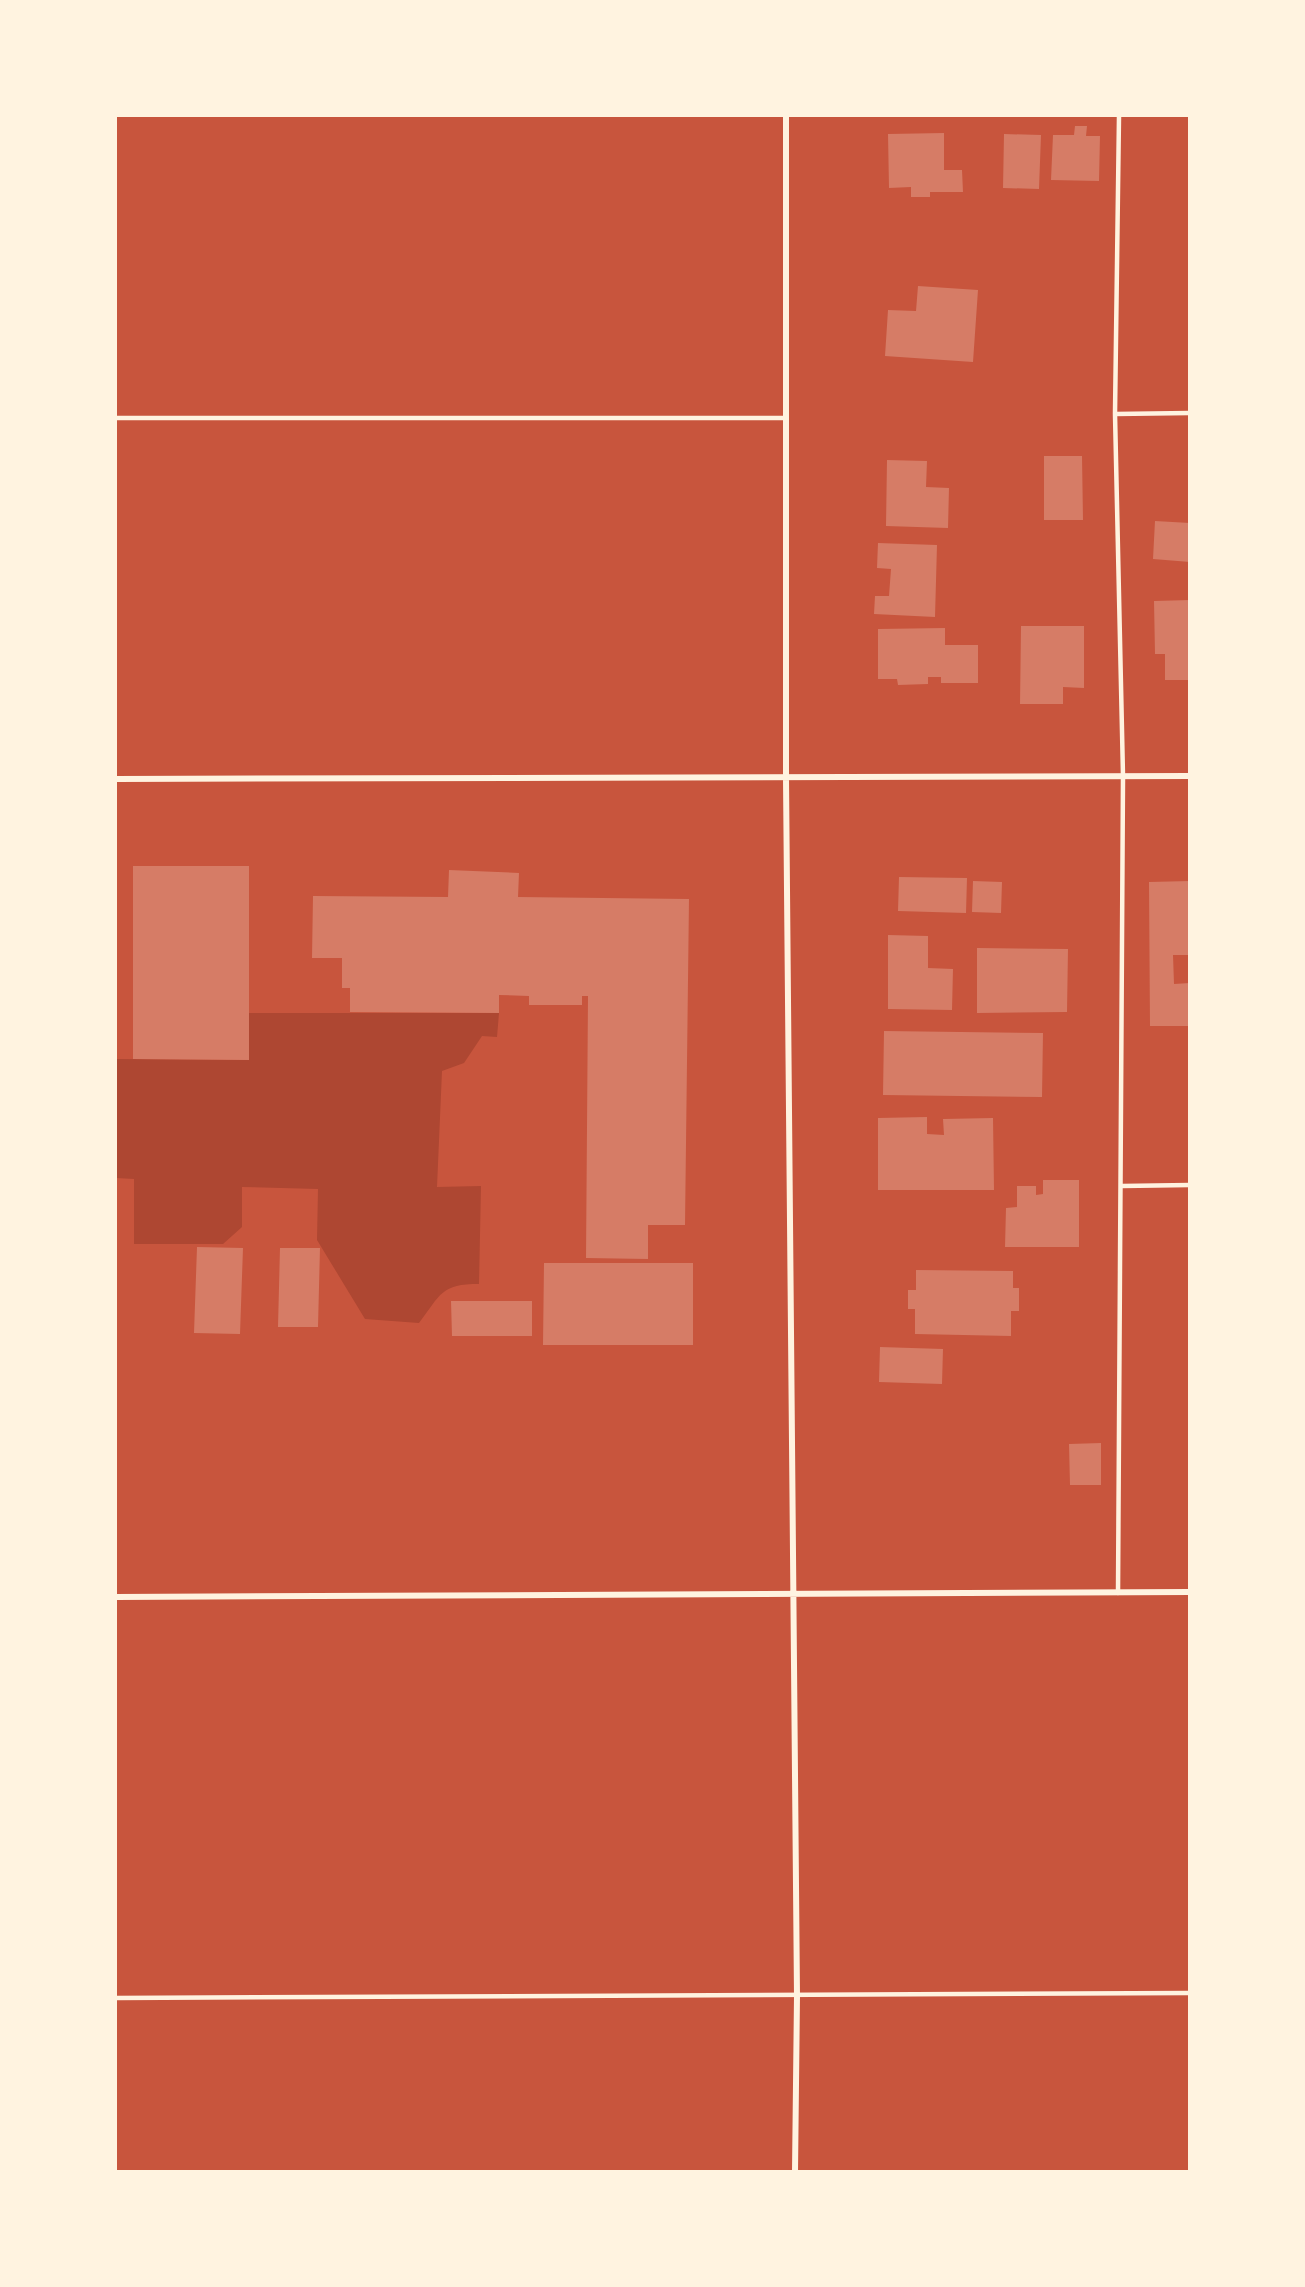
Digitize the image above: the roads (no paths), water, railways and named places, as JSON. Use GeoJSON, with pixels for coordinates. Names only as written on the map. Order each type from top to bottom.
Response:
{"type":"FeatureCollection","features":[{"type":"Feature","properties":{"kind":"street"},"geometry":{"type":"LineString","coordinates":[[786,116],[786,779],[797,1996],[795,2172]]}},
{"type":"Feature","properties":{"kind":"street"},"geometry":{"type":"LineString","coordinates":[[116,779],[786,779],[1190,776]]}},
{"type":"Feature","properties":{"kind":"street"},"geometry":{"type":"LineString","coordinates":[[116,1597],[1190,1592]]}},
{"type":"Feature","properties":{"kind":"lane"},"geometry":{"type":"LineString","coordinates":[[1118,1593],[1123,776],[1115,414],[1119,116]]}},
{"type":"Feature","properties":{"kind":"lane"},"geometry":{"type":"LineString","coordinates":[[1115,414],[1190,414]]}},
{"type":"Feature","properties":{"kind":"lane"},"geometry":{"type":"LineString","coordinates":[[116,418],[786,418]]}},
{"type":"Feature","properties":{"kind":"lane"},"geometry":{"type":"LineString","coordinates":[[1122,1186],[1190,1185]]}},
{"type":"Feature","properties":{"kind":"lane"},"geometry":{"type":"LineString","coordinates":[[116,1998],[1190,1994]]}}]}
